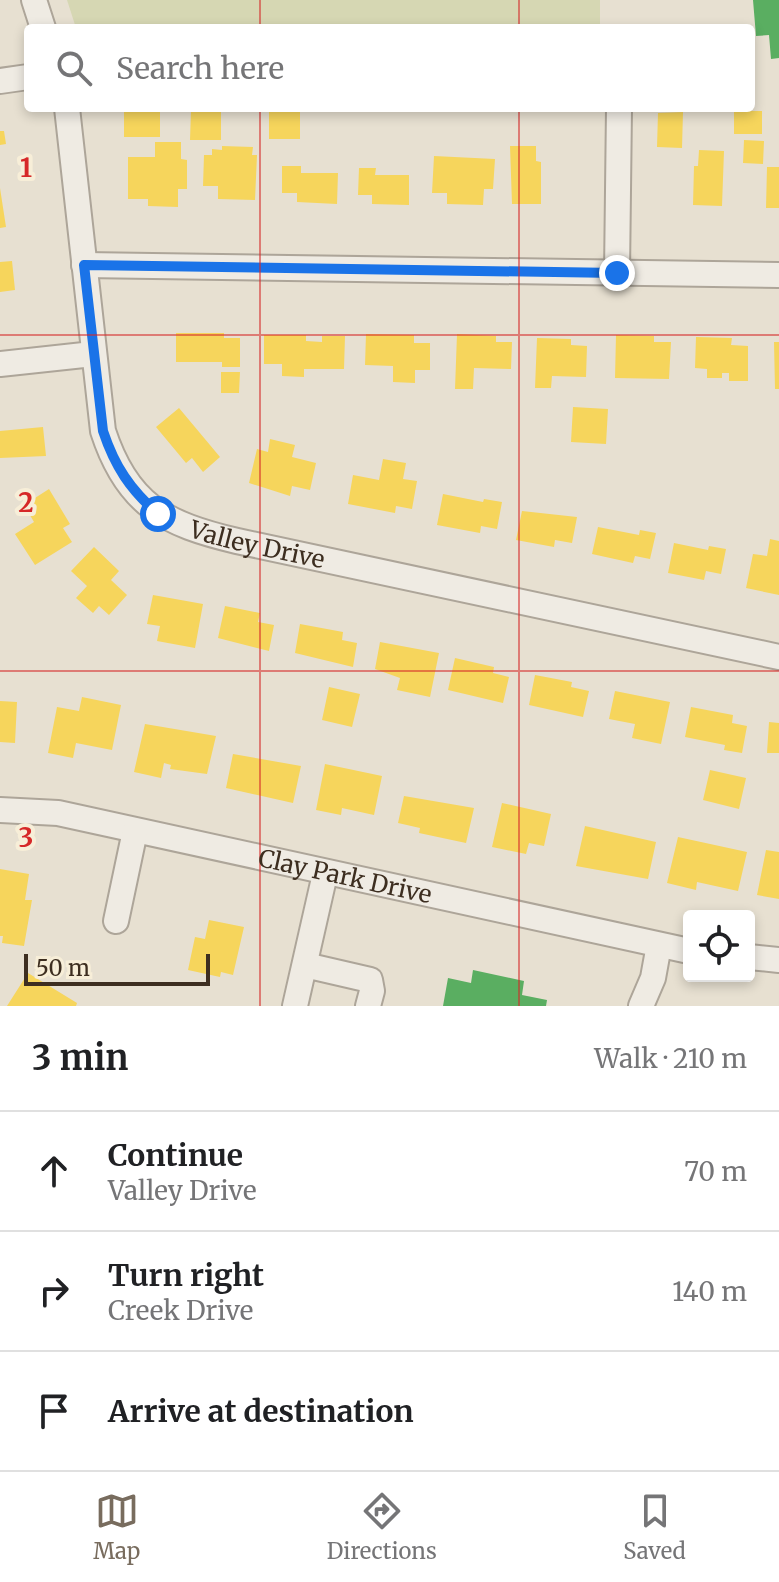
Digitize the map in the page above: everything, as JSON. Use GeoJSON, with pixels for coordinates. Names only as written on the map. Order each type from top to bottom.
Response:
{"type":"FeatureCollection","features":[{"type":"Feature","properties":{"kind":"street"},"geometry":{"type":"LineString","coordinates":[[34,0],[42,24]]}},
{"type":"Feature","properties":{"kind":"street"},"geometry":{"type":"LineString","coordinates":[[0,81],[24,78]]}},
{"type":"Feature","properties":{"kind":"street","name":"Valley Drive"},"geometry":{"type":"LineString","coordinates":[[67,112],[103,431],[111,456],[130,490],[158,514],[188,530],[779,657]]}},
{"type":"Feature","properties":{"kind":"street"},"geometry":{"type":"LineString","coordinates":[[617,273],[619,112]]}},
{"type":"Feature","properties":{"kind":"street"},"geometry":{"type":"LineString","coordinates":[[84,265],[779,275]]}},
{"type":"Feature","properties":{"kind":"street"},"geometry":{"type":"LineString","coordinates":[[0,364],[93,354]]}},
{"type":"Feature","properties":{"kind":"street","name":"Clay Park Drive"},"geometry":{"type":"LineString","coordinates":[[0,810],[58,813],[325,874],[683,950]]}},
{"type":"Feature","properties":{"kind":"street"},"geometry":{"type":"LineString","coordinates":[[116,921],[135,831]]}},
{"type":"Feature","properties":{"kind":"street"},"geometry":{"type":"LineString","coordinates":[[295,1006],[325,874]]}},
{"type":"Feature","properties":{"kind":"street"},"geometry":{"type":"LineString","coordinates":[[641,1006],[653,978],[659,945]]}},
{"type":"Feature","properties":{"kind":"street"},"geometry":{"type":"LineString","coordinates":[[755,958],[779,960]]}},
{"type":"Feature","properties":{"kind":"street"},"geometry":{"type":"LineString","coordinates":[[305,965],[370,980],[372,991],[368,1006]]}},
{"type":"Feature","properties":{"kind":"green space"},"geometry":{"type":"Polygon","coordinates":[[[67,0],[600,0],[600,24],[75,24],[67,0]]]}},
{"type":"Feature","properties":{"kind":"building: Homes"},"geometry":{"type":"Polygon","coordinates":[[[762,111],[762,134],[734,134],[734,112],[762,111]]]}},
{"type":"Feature","properties":{"kind":"building: Homes"},"geometry":{"type":"Polygon","coordinates":[[[124,112],[160,112],[160,137],[124,137],[124,112]]]}},
{"type":"Feature","properties":{"kind":"building: Homes"},"geometry":{"type":"Polygon","coordinates":[[[191,112],[221,112],[221,140],[190,140],[191,112]]]}},
{"type":"Feature","properties":{"kind":"building: Homes"},"geometry":{"type":"Polygon","coordinates":[[[269,112],[300,112],[300,139],[269,139],[269,112]]]}},
{"type":"Feature","properties":{"kind":"building: Homes"},"geometry":{"type":"Polygon","coordinates":[[[683,112],[682,148],[657,147],[658,113],[683,112]]]}},
{"type":"Feature","properties":{"kind":"building: Homes"},"geometry":{"type":"Polygon","coordinates":[[[0,131],[4,131],[6,144],[0,145],[0,131]]]}},
{"type":"Feature","properties":{"kind":"building: Homes"},"geometry":{"type":"Polygon","coordinates":[[[744,140],[764,141],[763,164],[743,163],[744,140]]]}},
{"type":"Feature","properties":{"kind":"building: Homes"},"geometry":{"type":"Polygon","coordinates":[[[155,142],[181,142],[181,159],[187,160],[187,189],[178,189],[178,207],[148,206],[148,199],[128,199],[128,157],[155,157],[155,142]]]}},
{"type":"Feature","properties":{"kind":"building: Homes"},"geometry":{"type":"Polygon","coordinates":[[[222,146],[253,147],[252,155],[257,155],[255,200],[218,199],[218,186],[203,186],[204,155],[212,155],[212,149],[222,150],[222,146]]]}},
{"type":"Feature","properties":{"kind":"building: Homes"},"geometry":{"type":"Polygon","coordinates":[[[510,146],[536,146],[536,161],[541,162],[541,204],[512,204],[510,146]]]}},
{"type":"Feature","properties":{"kind":"building: Homes"},"geometry":{"type":"Polygon","coordinates":[[[699,150],[724,151],[722,206],[693,205],[694,166],[698,166],[699,150]]]}},
{"type":"Feature","properties":{"kind":"building: Homes"},"geometry":{"type":"Polygon","coordinates":[[[434,156],[495,159],[493,189],[484,189],[483,205],[447,204],[447,193],[432,193],[434,156]]]}},
{"type":"Feature","properties":{"kind":"building: Homes"},"geometry":{"type":"Polygon","coordinates":[[[282,166],[301,166],[301,173],[338,173],[337,204],[297,202],[297,193],[282,193],[282,166]]]}},
{"type":"Feature","properties":{"kind":"building: Homes"},"geometry":{"type":"Polygon","coordinates":[[[767,167],[779,167],[779,208],[766,208],[767,167]]]}},
{"type":"Feature","properties":{"kind":"building: Homes"},"geometry":{"type":"Polygon","coordinates":[[[359,168],[376,168],[375,175],[409,175],[409,205],[372,204],[372,195],[358,195],[359,168]]]}},
{"type":"Feature","properties":{"kind":"building: Homes"},"geometry":{"type":"Polygon","coordinates":[[[0,188],[6,227],[0,228],[0,188]]]}},
{"type":"Feature","properties":{"kind":"building: Homes"},"geometry":{"type":"Polygon","coordinates":[[[12,261],[15,290],[0,292],[0,262],[12,261]]]}},
{"type":"Feature","properties":{"kind":"building: Homes"},"geometry":{"type":"Polygon","coordinates":[[[176,333],[224,333],[224,338],[240,338],[240,367],[222,367],[222,362],[176,362],[176,333]]]}},
{"type":"Feature","properties":{"kind":"building: Homes"},"geometry":{"type":"Polygon","coordinates":[[[366,334],[414,335],[414,343],[430,343],[430,370],[415,370],[415,383],[393,382],[393,366],[365,365],[366,334]]]}},
{"type":"Feature","properties":{"kind":"building: Homes"},"geometry":{"type":"Polygon","coordinates":[[[457,334],[496,336],[496,342],[512,342],[511,369],[474,368],[473,389],[455,389],[457,334]]]}},
{"type":"Feature","properties":{"kind":"building: Homes"},"geometry":{"type":"Polygon","coordinates":[[[264,335],[306,335],[306,341],[322,342],[322,336],[345,336],[344,369],[304,369],[304,377],[282,376],[282,364],[264,364],[264,335]]]}},
{"type":"Feature","properties":{"kind":"building: Homes"},"geometry":{"type":"Polygon","coordinates":[[[616,335],[654,336],[654,342],[671,342],[669,379],[615,378],[616,335]]]}},
{"type":"Feature","properties":{"kind":"building: Homes"},"geometry":{"type":"Polygon","coordinates":[[[696,337],[732,338],[731,345],[748,346],[748,381],[729,381],[729,373],[722,373],[722,378],[707,378],[707,369],[695,368],[696,337]]]}},
{"type":"Feature","properties":{"kind":"building: Homes"},"geometry":{"type":"Polygon","coordinates":[[[537,338],[571,339],[571,345],[587,346],[586,377],[552,376],[551,388],[535,388],[537,338]]]}},
{"type":"Feature","properties":{"kind":"building: Homes"},"geometry":{"type":"Polygon","coordinates":[[[774,342],[779,342],[779,389],[775,389],[774,342]]]}},
{"type":"Feature","properties":{"kind":"building: Homes"},"geometry":{"type":"Polygon","coordinates":[[[221,372],[240,372],[239,393],[221,393],[221,372]]]}},
{"type":"Feature","properties":{"kind":"building: Homes"},"geometry":{"type":"Polygon","coordinates":[[[573,407],[608,409],[606,444],[571,442],[573,407]]]}},
{"type":"Feature","properties":{"kind":"building: Homes"},"geometry":{"type":"Polygon","coordinates":[[[179,408],[220,457],[203,472],[192,458],[186,463],[156,427],[179,408]]]}},
{"type":"Feature","properties":{"kind":"building: Homes"},"geometry":{"type":"Polygon","coordinates":[[[43,427],[46,456],[0,458],[0,431],[43,427]]]}},
{"type":"Feature","properties":{"kind":"building: Homes"},"geometry":{"type":"Polygon","coordinates":[[[270,439],[295,445],[292,457],[316,463],[310,490],[292,486],[290,496],[249,483],[257,449],[268,452],[270,439]]]}},
{"type":"Feature","properties":{"kind":"building: Homes"},"geometry":{"type":"Polygon","coordinates":[[[383,459],[406,463],[403,479],[417,481],[412,509],[396,506],[395,513],[348,504],[353,475],[379,480],[383,459]]]}},
{"type":"Feature","properties":{"kind":"building: Homes"},"geometry":{"type":"Polygon","coordinates":[[[49,489],[70,524],[63,528],[72,542],[35,565],[15,534],[34,522],[24,505],[49,489]]]}},
{"type":"Feature","properties":{"kind":"building: Homes"},"geometry":{"type":"Polygon","coordinates":[[[443,494],[483,502],[484,499],[502,502],[497,529],[481,526],[480,533],[437,525],[443,494]]]}},
{"type":"Feature","properties":{"kind":"building: Homes"},"geometry":{"type":"Polygon","coordinates":[[[522,511],[577,517],[572,543],[555,540],[554,547],[516,540],[522,511]]]}},
{"type":"Feature","properties":{"kind":"building: Homes"},"geometry":{"type":"Polygon","coordinates":[[[598,527],[639,535],[640,530],[656,533],[650,559],[635,556],[633,563],[592,554],[598,527]]]}},
{"type":"Feature","properties":{"kind":"building: Homes"},"geometry":{"type":"Polygon","coordinates":[[[770,539],[779,541],[779,595],[746,588],[753,554],[767,556],[770,539]]]}},
{"type":"Feature","properties":{"kind":"building: Homes"},"geometry":{"type":"Polygon","coordinates":[[[674,543],[708,550],[709,546],[726,549],[721,574],[706,571],[704,580],[668,573],[674,543]]]}},
{"type":"Feature","properties":{"kind":"building: Homes"},"geometry":{"type":"Polygon","coordinates":[[[94,547],[119,571],[111,580],[127,595],[109,615],[99,606],[93,613],[76,598],[87,586],[71,571],[94,547]]]}},
{"type":"Feature","properties":{"kind":"building: Homes"},"geometry":{"type":"Polygon","coordinates":[[[153,595],[203,604],[195,648],[157,641],[160,626],[147,624],[153,595]]]}},
{"type":"Feature","properties":{"kind":"building: Homes"},"geometry":{"type":"Polygon","coordinates":[[[225,606],[260,613],[258,622],[274,625],[269,651],[218,638],[225,606]]]}},
{"type":"Feature","properties":{"kind":"building: Homes"},"geometry":{"type":"Polygon","coordinates":[[[300,624],[343,632],[342,640],[357,643],[353,667],[295,653],[300,624]]]}},
{"type":"Feature","properties":{"kind":"building: Homes"},"geometry":{"type":"Polygon","coordinates":[[[380,642],[439,653],[430,697],[397,690],[400,678],[375,669],[380,642]]]}},
{"type":"Feature","properties":{"kind":"building: Homes"},"geometry":{"type":"Polygon","coordinates":[[[455,658],[494,667],[493,673],[509,677],[503,703],[448,690],[455,658]]]}},
{"type":"Feature","properties":{"kind":"building: Homes"},"geometry":{"type":"Polygon","coordinates":[[[535,675],[572,682],[571,687],[589,691],[583,717],[529,705],[535,675]]]}},
{"type":"Feature","properties":{"kind":"building: Homes"},"geometry":{"type":"Polygon","coordinates":[[[329,687],[360,694],[352,727],[322,720],[329,687]]]}},
{"type":"Feature","properties":{"kind":"building: Homes"},"geometry":{"type":"Polygon","coordinates":[[[615,691],[670,702],[661,744],[632,738],[635,724],[609,719],[615,691]]]}},
{"type":"Feature","properties":{"kind":"building: Homes"},"geometry":{"type":"Polygon","coordinates":[[[82,697],[121,705],[112,750],[76,743],[73,758],[48,753],[57,707],[79,711],[82,697]]]}},
{"type":"Feature","properties":{"kind":"building: Homes"},"geometry":{"type":"Polygon","coordinates":[[[0,701],[17,702],[15,743],[0,742],[0,701]]]}},
{"type":"Feature","properties":{"kind":"building: Homes"},"geometry":{"type":"Polygon","coordinates":[[[691,707],[733,715],[732,723],[747,726],[742,753],[724,750],[725,745],[685,737],[691,707]]]}},
{"type":"Feature","properties":{"kind":"building: Homes"},"geometry":{"type":"Polygon","coordinates":[[[769,722],[779,723],[779,753],[767,753],[769,722]]]}},
{"type":"Feature","properties":{"kind":"building: Homes"},"geometry":{"type":"Polygon","coordinates":[[[145,724],[216,736],[207,774],[170,769],[171,765],[164,763],[161,778],[134,772],[145,724]]]}},
{"type":"Feature","properties":{"kind":"building: Homes"},"geometry":{"type":"Polygon","coordinates":[[[233,754],[301,766],[293,803],[226,788],[233,754]]]}},
{"type":"Feature","properties":{"kind":"building: Homes"},"geometry":{"type":"Polygon","coordinates":[[[325,764],[382,776],[374,815],[342,808],[341,815],[316,810],[325,764]]]}},
{"type":"Feature","properties":{"kind":"building: Homes"},"geometry":{"type":"Polygon","coordinates":[[[710,770],[746,778],[739,809],[703,800],[710,770]]]}},
{"type":"Feature","properties":{"kind":"building: Homes"},"geometry":{"type":"Polygon","coordinates":[[[404,796],[474,808],[466,843],[419,833],[420,828],[398,823],[404,796]]]}},
{"type":"Feature","properties":{"kind":"building: Homes"},"geometry":{"type":"Polygon","coordinates":[[[502,803],[551,814],[544,846],[529,843],[526,854],[492,847],[502,803]]]}},
{"type":"Feature","properties":{"kind":"building: Homes"},"geometry":{"type":"Polygon","coordinates":[[[585,826],[656,842],[648,879],[576,866],[585,826]]]}},
{"type":"Feature","properties":{"kind":"building: Homes"},"geometry":{"type":"Polygon","coordinates":[[[678,837],[747,852],[738,891],[697,882],[696,890],[667,883],[678,837]]]}},
{"type":"Feature","properties":{"kind":"building: Homes"},"geometry":{"type":"Polygon","coordinates":[[[766,850],[779,852],[779,899],[757,895],[766,850]]]}},
{"type":"Feature","properties":{"kind":"building: Homes"},"geometry":{"type":"Polygon","coordinates":[[[0,869],[29,874],[25,900],[32,900],[24,946],[2,943],[0,869]]]}},
{"type":"Feature","properties":{"kind":"building: Homes"},"geometry":{"type":"Polygon","coordinates":[[[209,920],[244,927],[233,975],[221,972],[220,977],[188,970],[195,937],[205,939],[209,920]]]}},
{"type":"Feature","properties":{"kind":"building: Homes"},"geometry":{"type":"Polygon","coordinates":[[[28,973],[77,1003],[76,1006],[7,1006],[28,973]]]}},
{"type":"Feature","properties":{"kind":"building: Public"},"geometry":{"type":"Polygon","coordinates":[[[753,0],[779,0],[779,58],[771,59],[769,35],[756,36],[753,0]]]}},
{"type":"Feature","properties":{"kind":"building: Public"},"geometry":{"type":"Polygon","coordinates":[[[473,970],[524,981],[522,995],[547,1000],[546,1006],[443,1006],[448,978],[471,983],[473,970]]]}},
{"type":"Feature","properties":{"kind":"route"},"geometry":{"type":"LineString","coordinates":[[158,514],[130,490],[111,456],[103,431],[84,265],[617,273]]}}]}
